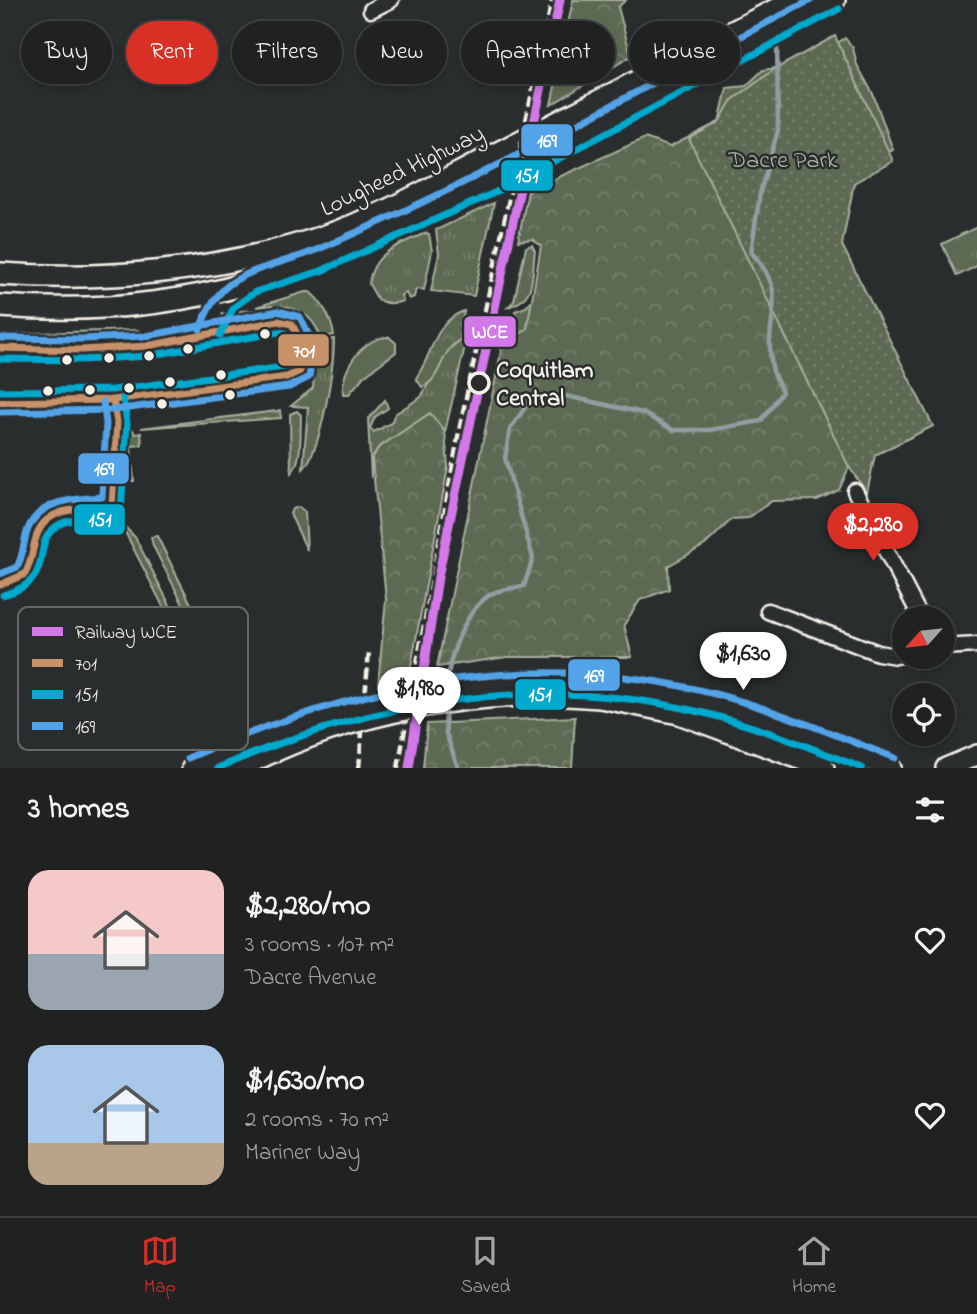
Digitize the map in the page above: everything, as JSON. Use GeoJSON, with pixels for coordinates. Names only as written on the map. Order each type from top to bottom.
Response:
{"type":"FeatureCollection","features":[{"type":"Feature","properties":{"kind":"main road","name":"Lougheed Highway"},"geometry":{"type":"LineString","coordinates":[[0,274],[82,277],[135,274],[244,258],[322,237],[401,203],[799,8],[834,0]]}},
{"type":"Feature","properties":{"kind":"main road","name":"Lougheed Highway"},"geometry":{"type":"LineString","coordinates":[[0,306],[121,306],[205,294],[280,274],[488,184],[763,26]]}},
{"type":"Feature","properties":{"kind":"main road"},"geometry":{"type":"LineString","coordinates":[[248,746],[304,723],[406,695],[509,682],[601,691],[679,714],[824,768]]}},
{"type":"Feature","properties":{"kind":"main road"},"geometry":{"type":"LineString","coordinates":[[240,768],[323,732],[429,705],[601,691],[661,692],[739,712],[891,768]]}},
{"type":"Feature","properties":{"kind":"main road"},"geometry":{"type":"LineString","coordinates":[[192,768],[237,750]]}},
{"type":"Feature","properties":{"kind":"main road"},"geometry":{"type":"LineString","coordinates":[[946,768],[977,755]]}},
{"type":"Feature","properties":{"kind":"street"},"geometry":{"type":"LineString","coordinates":[[371,10],[391,0]]}},
{"type":"Feature","properties":{"kind":"street"},"geometry":{"type":"LineString","coordinates":[[855,491],[915,606]]}},
{"type":"Feature","properties":{"kind":"street"},"geometry":{"type":"LineString","coordinates":[[768,611],[878,653],[892,655]]}},
{"type":"Feature","properties":{"kind":"street"},"geometry":{"type":"LineString","coordinates":[[956,646],[977,645]]}},
{"type":"Feature","properties":{"kind":"green space"},"geometry":{"type":"Polygon","coordinates":[[[573,0],[626,0],[618,7],[629,57],[615,66],[615,21],[569,21],[573,0]]]}},
{"type":"Feature","properties":{"kind":"green space","name":"Dacre Park"},"geometry":{"type":"Polygon","coordinates":[[[835,36],[893,161],[854,183],[842,245],[933,426],[875,455],[867,493],[849,467],[689,139],[719,122],[731,101],[775,69],[835,36]]]}},
{"type":"Feature","properties":{"kind":"green space"},"geometry":{"type":"Polygon","coordinates":[[[845,38],[853,48],[857,65],[873,94],[893,150],[879,157],[816,57],[845,38]]]}},
{"type":"Feature","properties":{"kind":"green space"},"geometry":{"type":"Polygon","coordinates":[[[797,65],[862,452],[849,467],[839,490],[817,500],[772,501],[748,518],[732,519],[705,545],[668,566],[669,589],[640,600],[624,625],[632,657],[507,657],[437,667],[502,347],[527,329],[541,246],[533,239],[518,241],[528,191],[645,138],[670,147],[719,122],[727,88],[746,86],[763,70],[797,65]]]}},
{"type":"Feature","properties":{"kind":"green space"},"geometry":{"type":"Polygon","coordinates":[[[555,84],[585,84],[551,105],[555,84]]]}},
{"type":"Feature","properties":{"kind":"green space"},"geometry":{"type":"Polygon","coordinates":[[[494,203],[474,296],[431,291],[439,254],[436,230],[494,203]]]}},
{"type":"Feature","properties":{"kind":"green space"},"geometry":{"type":"Polygon","coordinates":[[[977,227],[977,266],[957,276],[942,244],[977,227]]]}},
{"type":"Feature","properties":{"kind":"green space"},"geometry":{"type":"Polygon","coordinates":[[[426,233],[429,234],[432,251],[424,290],[416,289],[414,297],[409,299],[406,293],[401,295],[403,301],[397,303],[378,300],[369,284],[371,273],[381,257],[426,233]]]}},
{"type":"Feature","properties":{"kind":"green space"},"geometry":{"type":"Polygon","coordinates":[[[532,245],[535,251],[531,286],[524,299],[508,307],[514,301],[526,247],[532,245]]]}},
{"type":"Feature","properties":{"kind":"green space"},"geometry":{"type":"Polygon","coordinates":[[[310,292],[323,306],[334,335],[321,338],[310,319],[295,309],[256,307],[310,292]]]}},
{"type":"Feature","properties":{"kind":"green space"},"geometry":{"type":"Polygon","coordinates":[[[533,299],[527,329],[502,347],[519,330],[515,311],[526,307],[533,299]]]}},
{"type":"Feature","properties":{"kind":"green space"},"geometry":{"type":"Polygon","coordinates":[[[238,309],[288,309],[288,312],[273,312],[226,325],[222,314],[238,309]]]}},
{"type":"Feature","properties":{"kind":"green space"},"geometry":{"type":"Polygon","coordinates":[[[464,311],[460,340],[448,351],[434,378],[422,387],[416,378],[435,340],[446,323],[464,311]]]}},
{"type":"Feature","properties":{"kind":"green space"},"geometry":{"type":"Polygon","coordinates":[[[137,330],[145,333],[99,338],[0,337],[0,334],[137,330]]]}},
{"type":"Feature","properties":{"kind":"green space"},"geometry":{"type":"Polygon","coordinates":[[[389,337],[396,343],[396,352],[364,376],[349,394],[343,394],[345,375],[355,356],[370,343],[389,337]]]}},
{"type":"Feature","properties":{"kind":"green space"},"geometry":{"type":"Polygon","coordinates":[[[334,339],[332,368],[321,427],[310,459],[303,469],[308,407],[291,406],[313,388],[317,342],[334,339]]]}},
{"type":"Feature","properties":{"kind":"green space"},"geometry":{"type":"Polygon","coordinates":[[[460,340],[465,346],[445,432],[430,413],[378,448],[372,459],[371,478],[368,419],[385,400],[388,408],[375,417],[370,428],[374,432],[391,423],[395,414],[421,397],[446,352],[460,340]]]}},
{"type":"Feature","properties":{"kind":"green space"},"geometry":{"type":"Polygon","coordinates":[[[280,410],[281,418],[141,428],[277,411],[280,410]]]}},
{"type":"Feature","properties":{"kind":"green space"},"geometry":{"type":"Polygon","coordinates":[[[297,411],[301,415],[300,446],[295,468],[291,473],[290,414],[297,411]]]}},
{"type":"Feature","properties":{"kind":"green space"},"geometry":{"type":"Polygon","coordinates":[[[430,413],[445,432],[448,467],[408,682],[378,685],[386,599],[372,459],[378,448],[430,413]]]}},
{"type":"Feature","properties":{"kind":"green space"},"geometry":{"type":"Polygon","coordinates":[[[133,430],[135,434],[141,433],[142,445],[131,446],[134,481],[127,481],[124,441],[133,430]]]}},
{"type":"Feature","properties":{"kind":"green space"},"geometry":{"type":"Polygon","coordinates":[[[299,507],[305,512],[307,550],[290,514],[292,509],[299,507]]]}},
{"type":"Feature","properties":{"kind":"green space"},"geometry":{"type":"Polygon","coordinates":[[[124,526],[135,537],[171,607],[163,607],[124,526]]]}},
{"type":"Feature","properties":{"kind":"green space"},"geometry":{"type":"Polygon","coordinates":[[[157,536],[192,607],[184,607],[151,537],[157,536]]]}},
{"type":"Feature","properties":{"kind":"green space"},"geometry":{"type":"Polygon","coordinates":[[[575,717],[572,768],[423,768],[427,724],[575,717]]]}},
{"type":"Feature","properties":{"kind":"waterway"},"geometry":{"type":"LineString","coordinates":[[447,683],[455,646],[466,622],[482,601],[494,592],[524,586],[533,558],[505,458],[510,429],[527,405],[557,394],[643,413],[673,430],[710,430],[761,421],[782,392],[773,370],[770,349],[774,307],[771,282],[751,252],[760,193],[778,130],[777,35]]}},
{"type":"Feature","properties":{"kind":"waterway"},"geometry":{"type":"LineString","coordinates":[[445,709],[446,733],[458,768]]}},
{"type":"Feature","properties":{"kind":"railway"},"geometry":{"type":"LineString","coordinates":[[398,768],[460,426],[552,0]]}},
{"type":"Feature","properties":{"kind":"railway"},"geometry":{"type":"LineString","coordinates":[[359,768],[369,651]]}},
{"type":"Feature","properties":{"kind":"rail line","name":"WCE"},"geometry":{"type":"LineString","coordinates":[[409,768],[438,577],[560,0]]}},
{"type":"Feature","properties":{"kind":"transit line","name":"169"},"geometry":{"type":"LineString","coordinates":[[200,329],[216,298],[237,279],[322,248],[465,182],[811,0]]}},
{"type":"Feature","properties":{"kind":"transit line","name":"151"},"geometry":{"type":"LineString","coordinates":[[220,335],[234,307],[255,292],[321,271],[492,194],[839,9]]}},
{"type":"Feature","properties":{"kind":"transit line","name":"169"},"geometry":{"type":"LineString","coordinates":[[0,338],[82,339],[146,336],[278,311],[300,317],[314,346],[309,377],[289,387],[114,410],[0,412]]}},
{"type":"Feature","properties":{"kind":"transit line","name":"701"},"geometry":{"type":"LineString","coordinates":[[0,348],[82,350],[147,346],[278,321],[292,324],[304,348],[300,371],[287,377],[113,400],[0,402]]}},
{"type":"Feature","properties":{"kind":"transit line","name":"151"},"geometry":{"type":"LineString","coordinates":[[0,359],[82,360],[148,356],[278,332],[285,333],[293,350],[291,364],[284,367],[112,390],[0,391]]}},
{"type":"Feature","properties":{"kind":"transit line","name":"151"},"geometry":{"type":"LineString","coordinates":[[3,595],[31,580],[37,571],[44,543],[57,526],[72,520],[107,519],[121,512],[127,423],[123,398]]}},
{"type":"Feature","properties":{"kind":"transit line","name":"701"},"geometry":{"type":"LineString","coordinates":[[112,507],[117,422],[113,400]]}},
{"type":"Feature","properties":{"kind":"transit line","name":"169"},"geometry":{"type":"LineString","coordinates":[[0,574],[17,567],[28,529],[41,512],[59,503],[102,497],[106,423],[103,402]]}},
{"type":"Feature","properties":{"kind":"transit line","name":"701"},"geometry":{"type":"LineString","coordinates":[[0,585],[25,574],[38,532],[51,517],[70,510],[112,507]]}},
{"type":"Feature","properties":{"kind":"transit line","name":"169"},"geometry":{"type":"LineString","coordinates":[[248,734],[373,694],[436,682],[499,675],[563,673],[628,678],[720,695],[796,720],[895,758]]}},
{"type":"Feature","properties":{"kind":"transit line","name":"151"},"geometry":{"type":"LineString","coordinates":[[218,768],[274,745],[391,711],[510,695],[570,694],[631,699],[713,715],[862,768]]}},
{"type":"Feature","properties":{"kind":"transit line","name":"169"},"geometry":{"type":"LineString","coordinates":[[188,758],[208,750]]}},
{"type":"Feature","properties":{"kind":"place","name":"Coquitlam Central"},"geometry":{"type":"Point","coordinates":[479,383]}}]}
